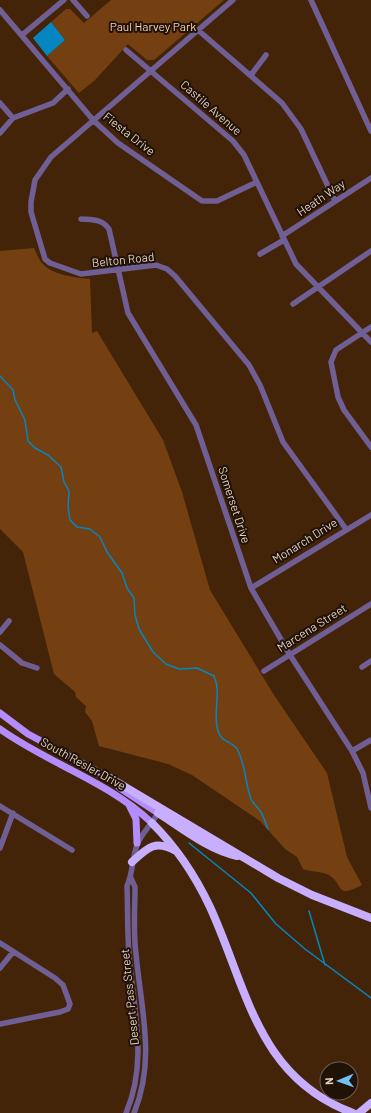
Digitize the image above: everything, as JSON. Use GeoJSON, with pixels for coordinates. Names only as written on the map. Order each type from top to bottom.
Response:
{"type":"FeatureCollection","features":[{"type":"Feature","properties":{"kind":"highway"},"geometry":{"type":"LineString","coordinates":[[110,778],[312,895],[371,918]]}},
{"type":"Feature","properties":{"kind":"highway"},"geometry":{"type":"LineString","coordinates":[[158,814],[210,846],[227,854],[246,858]]}},
{"type":"Feature","properties":{"kind":"highway"},"geometry":{"type":"LineString","coordinates":[[152,823],[179,853],[194,876],[210,908],[256,1020],[269,1045],[296,1080],[335,1106],[353,1113]]}},
{"type":"Feature","properties":{"kind":"highway"},"geometry":{"type":"LineString","coordinates":[[132,862],[145,850],[153,846],[168,846],[179,853]]}},
{"type":"Feature","properties":{"kind":"highway"},"geometry":{"type":"LineString","coordinates":[[359,1113],[371,1103]]}},
{"type":"Feature","properties":{"kind":"main road","name":"South Resler Drive"},"geometry":{"type":"LineString","coordinates":[[0,713],[28,734],[110,778],[120,788],[158,814]]}},
{"type":"Feature","properties":{"kind":"main road","name":"South Resler Drive"},"geometry":{"type":"LineString","coordinates":[[0,729],[35,751],[91,779],[127,801],[152,823]]}},
{"type":"Feature","properties":{"kind":"main road"},"geometry":{"type":"LineString","coordinates":[[127,801],[136,818],[137,843]]}},
{"type":"Feature","properties":{"kind":"street"},"geometry":{"type":"LineString","coordinates":[[22,35],[64,0]]}},
{"type":"Feature","properties":{"kind":"street"},"geometry":{"type":"LineString","coordinates":[[73,0],[87,16]]}},
{"type":"Feature","properties":{"kind":"street","name":"Belton Road"},"geometry":{"type":"LineString","coordinates":[[233,0],[51,157],[40,171],[32,191],[31,212],[42,252],[50,263],[82,274],[156,265],[167,269],[175,276],[249,365],[260,385],[283,442],[346,528]]}},
{"type":"Feature","properties":{"kind":"street"},"geometry":{"type":"LineString","coordinates":[[311,0],[371,131]]}},
{"type":"Feature","properties":{"kind":"street","name":"Fiesta Drive"},"geometry":{"type":"LineString","coordinates":[[0,10],[94,121],[118,143],[202,200],[217,201],[257,182]]}},
{"type":"Feature","properties":{"kind":"street"},"geometry":{"type":"LineString","coordinates":[[198,30],[282,103],[301,129],[335,202]]}},
{"type":"Feature","properties":{"kind":"street","name":"Castile Avenue"},"geometry":{"type":"LineString","coordinates":[[126,50],[233,141],[244,155],[296,264],[371,342]]}},
{"type":"Feature","properties":{"kind":"street"},"geometry":{"type":"LineString","coordinates":[[251,75],[266,55]]}},
{"type":"Feature","properties":{"kind":"street"},"geometry":{"type":"LineString","coordinates":[[0,133],[13,118],[53,103],[68,89]]}},
{"type":"Feature","properties":{"kind":"street"},"geometry":{"type":"LineString","coordinates":[[0,103],[13,118]]}},
{"type":"Feature","properties":{"kind":"street","name":"Heath Way"},"geometry":{"type":"LineString","coordinates":[[283,238],[371,178]]}},
{"type":"Feature","properties":{"kind":"street","name":"Somerset Drive"},"geometry":{"type":"LineString","coordinates":[[81,219],[98,220],[105,224],[109,230],[128,313],[196,425],[251,588],[290,655],[352,751],[363,773],[371,808]]}},
{"type":"Feature","properties":{"kind":"street"},"geometry":{"type":"LineString","coordinates":[[260,254],[283,238]]}},
{"type":"Feature","properties":{"kind":"street"},"geometry":{"type":"LineString","coordinates":[[293,304],[371,251]]}},
{"type":"Feature","properties":{"kind":"street"},"geometry":{"type":"LineString","coordinates":[[371,327],[336,350],[331,362],[338,397],[344,410],[371,447]]}},
{"type":"Feature","properties":{"kind":"street","name":"Monarch Drive"},"geometry":{"type":"LineString","coordinates":[[251,588],[346,528],[371,515]]}},
{"type":"Feature","properties":{"kind":"street","name":"Marcena Street"},"geometry":{"type":"LineString","coordinates":[[264,671],[371,604]]}},
{"type":"Feature","properties":{"kind":"street"},"geometry":{"type":"LineString","coordinates":[[0,632],[9,620]]}},
{"type":"Feature","properties":{"kind":"street"},"geometry":{"type":"LineString","coordinates":[[0,645],[22,663],[37,668]]}},
{"type":"Feature","properties":{"kind":"street"},"geometry":{"type":"LineString","coordinates":[[362,667],[371,661]]}},
{"type":"Feature","properties":{"kind":"street"},"geometry":{"type":"LineString","coordinates":[[352,751],[371,740]]}},
{"type":"Feature","properties":{"kind":"street"},"geometry":{"type":"LineString","coordinates":[[0,806],[72,850]]}},
{"type":"Feature","properties":{"kind":"street"},"geometry":{"type":"LineString","coordinates":[[0,848],[13,814]]}},
{"type":"Feature","properties":{"kind":"street","name":"Desert Pass Street"},"geometry":{"type":"LineString","coordinates":[[126,1113],[135,1086],[140,1055],[128,948],[127,886],[131,878],[132,862],[137,843],[158,814]]}},
{"type":"Feature","properties":{"kind":"street","name":"Desert Pass Street"},"geometry":{"type":"LineString","coordinates":[[131,878],[135,887],[135,951],[147,1052],[143,1087],[134,1113]]}},
{"type":"Feature","properties":{"kind":"street"},"geometry":{"type":"LineString","coordinates":[[0,942],[13,952],[55,978],[63,986],[67,993],[70,1006],[68,1009],[60,1012],[0,1024]]}},
{"type":"Feature","properties":{"kind":"street"},"geometry":{"type":"LineString","coordinates":[[0,968],[13,952]]}},
{"type":"Feature","properties":{"kind":"street"},"geometry":{"type":"LineString","coordinates":[[132,981],[138,980]]}},
{"type":"Feature","properties":{"kind":"green space","name":"Paul Harvey Park"},"geometry":{"type":"Polygon","coordinates":[[[111,0],[224,0],[154,60],[147,60],[128,44],[95,80],[79,93],[47,56],[65,40],[51,22],[66,9],[70,9],[84,23],[111,0]]]}},
{"type":"Feature","properties":{"kind":"green space"},"geometry":{"type":"Polygon","coordinates":[[[34,248],[41,262],[53,271],[78,278],[90,279],[92,333],[97,331],[163,440],[182,492],[210,590],[274,695],[327,773],[347,857],[362,885],[348,891],[344,891],[329,875],[303,869],[297,857],[285,849],[260,821],[192,775],[168,764],[99,746],[92,721],[85,712],[86,706],[76,697],[75,692],[54,674],[23,552],[0,529],[0,251],[34,248]]]}},
{"type":"Feature","properties":{"kind":"water"},"geometry":{"type":"Polygon","coordinates":[[[51,22],[65,40],[47,56],[33,38],[51,22]]]}},
{"type":"Feature","properties":{"kind":"waterway"},"geometry":{"type":"LineString","coordinates":[[0,376],[13,390],[15,400],[25,420],[28,441],[35,448],[48,455],[61,467],[64,482],[69,491],[68,507],[70,520],[77,527],[90,529],[100,537],[107,552],[122,573],[127,588],[134,598],[135,615],[139,629],[153,652],[166,664],[179,669],[197,668],[214,676],[217,690],[216,724],[218,731],[224,740],[235,746],[237,749],[244,768],[251,799],[261,812],[268,829]]}},
{"type":"Feature","properties":{"kind":"waterway"},"geometry":{"type":"LineString","coordinates":[[189,843],[251,893],[276,924],[305,949],[371,998]]}},
{"type":"Feature","properties":{"kind":"waterway"},"geometry":{"type":"LineString","coordinates":[[309,911],[325,965]]}}]}
